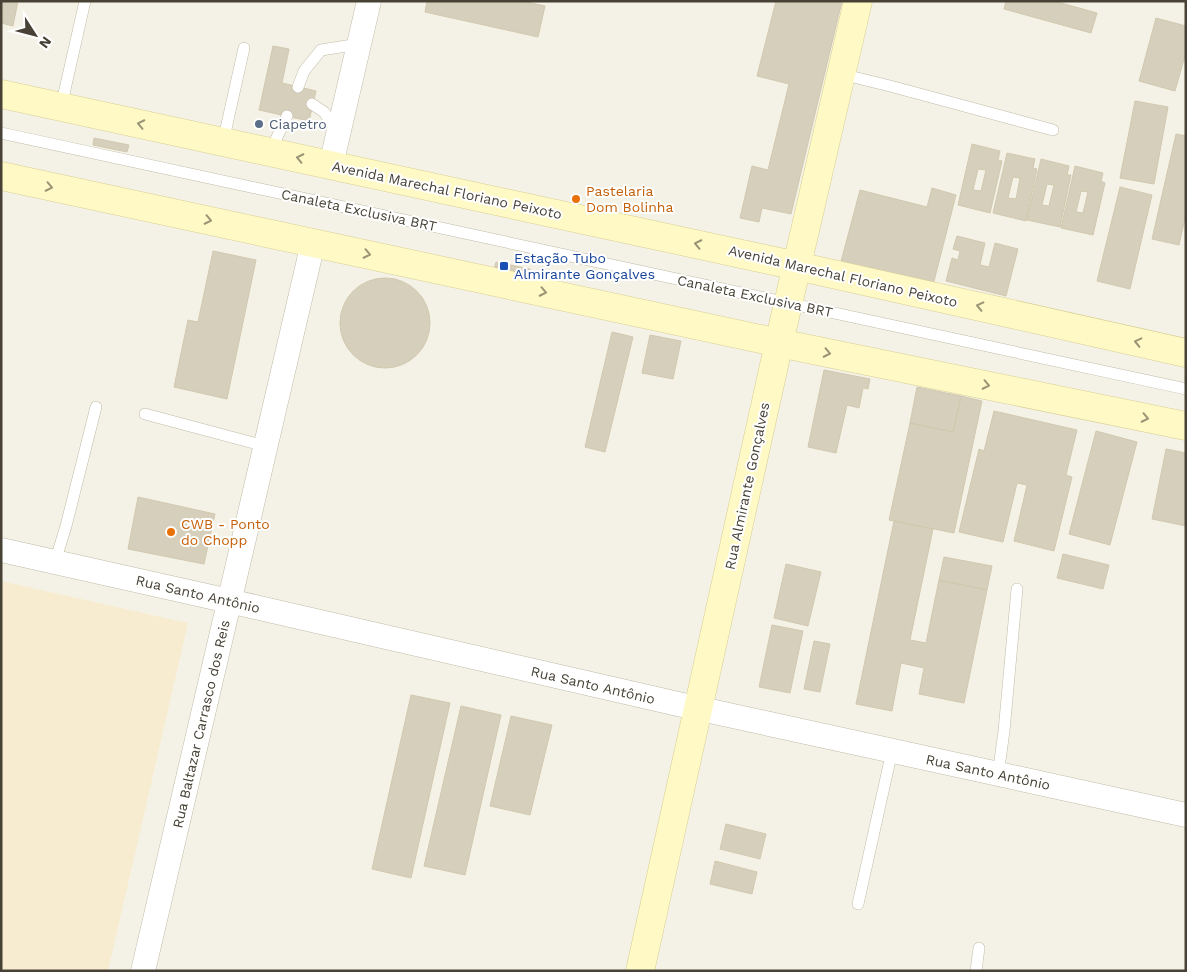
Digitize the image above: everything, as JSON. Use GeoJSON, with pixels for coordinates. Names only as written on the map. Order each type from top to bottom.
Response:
{"type":"FeatureCollection","features":[{"type":"Feature","properties":{"kind":"street"},"geometry":{"type":"LineString","coordinates":[[331,165],[369,1]]}},
{"type":"Feature","properties":{"kind":"street","name":"Rua Almirante Gonçalves"},"geometry":{"type":"LineString","coordinates":[[640,971],[779,343],[858,1]]}},
{"type":"Feature","properties":{"kind":"street","name":"Avenida Marechal Floriano Peixoto"},"geometry":{"type":"LineString","coordinates":[[1,94],[798,266],[1186,353]]}},
{"type":"Feature","properties":{"kind":"street"},"geometry":{"type":"LineString","coordinates":[[1,176],[779,343],[1186,426]]}},
{"type":"Feature","properties":{"kind":"street","name":"Rua Baltazar Carrasco dos Reis"},"geometry":{"type":"LineString","coordinates":[[143,971],[313,243]]}},
{"type":"Feature","properties":{"kind":"street","name":"Rua Santo Antônio"},"geometry":{"type":"LineString","coordinates":[[1,550],[698,708],[1186,816]]}},
{"type":"Feature","properties":{"kind":"lane"},"geometry":{"type":"LineString","coordinates":[[61,106],[85,1]]}},
{"type":"Feature","properties":{"kind":"lane"},"geometry":{"type":"LineString","coordinates":[[298,87],[304,71],[321,50],[359,44]]}},
{"type":"Feature","properties":{"kind":"lane"},"geometry":{"type":"LineString","coordinates":[[223,142],[244,48]]}},
{"type":"Feature","properties":{"kind":"lane"},"geometry":{"type":"LineString","coordinates":[[841,74],[1053,130]]}},
{"type":"Feature","properties":{"kind":"lane"},"geometry":{"type":"LineString","coordinates":[[312,104],[324,112],[338,133]]}},
{"type":"Feature","properties":{"kind":"lane"},"geometry":{"type":"LineString","coordinates":[[270,152],[287,116]]}},
{"type":"Feature","properties":{"kind":"lane","name":"Canaleta Exclusiva BRT"},"geometry":{"type":"LineString","coordinates":[[1,132],[1186,389]]}},
{"type":"Feature","properties":{"kind":"lane"},"geometry":{"type":"LineString","coordinates":[[55,562],[96,407]]}},
{"type":"Feature","properties":{"kind":"lane"},"geometry":{"type":"LineString","coordinates":[[145,414],[266,446]]}},
{"type":"Feature","properties":{"kind":"lane"},"geometry":{"type":"LineString","coordinates":[[998,775],[1017,589]]}},
{"type":"Feature","properties":{"kind":"lane"},"geometry":{"type":"LineString","coordinates":[[858,904],[892,751]]}},
{"type":"Feature","properties":{"kind":"lane"},"geometry":{"type":"LineString","coordinates":[[976,971],[979,948]]}},
{"type":"Feature","properties":{"kind":"shaded area"},"geometry":{"type":"Polygon","coordinates":[[[1,581],[188,623],[108,971],[1,971],[1,581]]]}},
{"type":"Feature","properties":{"kind":"building"},"geometry":{"type":"Polygon","coordinates":[[[1,1],[18,1],[13,26],[1,23],[1,1]]]}},
{"type":"Feature","properties":{"kind":"building"},"geometry":{"type":"Polygon","coordinates":[[[427,1],[522,1],[545,6],[538,37],[425,12],[427,1]]]}},
{"type":"Feature","properties":{"kind":"building"},"geometry":{"type":"Polygon","coordinates":[[[776,1],[842,1],[791,214],[762,208],[759,222],[740,218],[752,166],[768,170],[789,84],[757,76],[776,1]]]}},
{"type":"Feature","properties":{"kind":"building"},"geometry":{"type":"Polygon","coordinates":[[[1006,1],[1054,1],[1097,13],[1091,33],[1004,9],[1006,1]]]}},
{"type":"Feature","properties":{"kind":"building"},"geometry":{"type":"Polygon","coordinates":[[[1156,18],[1186,26],[1186,52],[1175,91],[1139,81],[1156,18]]]}},
{"type":"Feature","properties":{"kind":"building"},"geometry":{"type":"Polygon","coordinates":[[[273,46],[289,49],[282,83],[316,91],[309,121],[259,110],[273,46]]]}},
{"type":"Feature","properties":{"kind":"building"},"geometry":{"type":"Polygon","coordinates":[[[1135,101],[1168,107],[1154,184],[1120,178],[1135,101]]]}},
{"type":"Feature","properties":{"kind":"building"},"geometry":{"type":"Polygon","coordinates":[[[1176,134],[1186,136],[1186,214],[1179,245],[1152,239],[1176,134]]]}},
{"type":"Feature","properties":{"kind":"building"},"geometry":{"type":"Polygon","coordinates":[[[94,138],[129,145],[127,152],[93,145],[94,138]]]}},
{"type":"Feature","properties":{"kind":"building"},"geometry":{"type":"Polygon","coordinates":[[[972,144],[1000,151],[998,160],[1002,161],[990,213],[958,205],[972,144]],[[978,169],[973,190],[981,191],[986,170],[978,169]]]}},
{"type":"Feature","properties":{"kind":"building"},"geometry":{"type":"Polygon","coordinates":[[[1007,153],[1035,159],[1033,168],[1037,169],[1026,221],[993,213],[1007,153]],[[1013,177],[1008,198],[1016,199],[1020,178],[1013,177]]]}},
{"type":"Feature","properties":{"kind":"building"},"geometry":{"type":"Polygon","coordinates":[[[1041,159],[1069,166],[1067,175],[1071,175],[1060,227],[1027,220],[1041,159]],[[1047,184],[1042,205],[1049,206],[1054,185],[1047,184]]]}},
{"type":"Feature","properties":{"kind":"building"},"geometry":{"type":"Polygon","coordinates":[[[1075,166],[1103,173],[1101,181],[1105,183],[1093,235],[1061,228],[1075,166]],[[1081,191],[1076,212],[1083,213],[1088,192],[1081,191]]]}},
{"type":"Feature","properties":{"kind":"building"},"geometry":{"type":"Polygon","coordinates":[[[1120,187],[1152,195],[1130,289],[1097,281],[1120,187]]]}},
{"type":"Feature","properties":{"kind":"building"},"geometry":{"type":"Polygon","coordinates":[[[932,188],[956,195],[931,293],[839,269],[860,190],[927,207],[932,188]]]}},
{"type":"Feature","properties":{"kind":"building"},"geometry":{"type":"Polygon","coordinates":[[[957,236],[985,243],[980,265],[989,267],[995,243],[1018,249],[1006,296],[946,281],[952,258],[958,260],[960,251],[953,249],[957,236]]]}},
{"type":"Feature","properties":{"kind":"building"},"geometry":{"type":"Polygon","coordinates":[[[213,251],[256,260],[227,399],[174,387],[188,320],[198,322],[213,251]]]}},
{"type":"Feature","properties":{"kind":"building","name":"Estação Tubo Almirante Gonçalves"},"geometry":{"type":"Polygon","coordinates":[[[496,262],[530,269],[529,276],[494,269],[496,262]]]}},
{"type":"Feature","properties":{"kind":"building"},"geometry":{"type":"Polygon","coordinates":[[[385,278],[402,281],[417,291],[427,306],[430,323],[427,340],[417,355],[402,365],[385,368],[368,365],[353,355],[343,340],[340,323],[343,306],[353,291],[368,281],[385,278]]]}},
{"type":"Feature","properties":{"kind":"building"},"geometry":{"type":"Polygon","coordinates":[[[612,332],[633,337],[605,452],[585,447],[612,332]]]}},
{"type":"Feature","properties":{"kind":"building"},"geometry":{"type":"Polygon","coordinates":[[[650,335],[681,341],[673,379],[642,373],[650,335]]]}},
{"type":"Feature","properties":{"kind":"building"},"geometry":{"type":"Polygon","coordinates":[[[824,370],[870,379],[868,389],[863,388],[859,408],[847,405],[836,453],[808,447],[824,370]]]}},
{"type":"Feature","properties":{"kind":"building"},"geometry":{"type":"Polygon","coordinates":[[[917,387],[961,396],[953,432],[910,423],[917,387]]]}},
{"type":"Feature","properties":{"kind":"building"},"geometry":{"type":"Polygon","coordinates":[[[961,396],[982,401],[954,533],[889,520],[910,423],[953,432],[961,396]]]}},
{"type":"Feature","properties":{"kind":"building"},"geometry":{"type":"Polygon","coordinates":[[[994,411],[1077,430],[1066,475],[1072,477],[1054,551],[1014,541],[1027,485],[1017,483],[1003,542],[959,532],[979,449],[984,451],[994,411]]]}},
{"type":"Feature","properties":{"kind":"building"},"geometry":{"type":"Polygon","coordinates":[[[1096,431],[1137,442],[1110,545],[1069,534],[1096,431]]]}},
{"type":"Feature","properties":{"kind":"building"},"geometry":{"type":"Polygon","coordinates":[[[1166,449],[1186,453],[1186,526],[1152,519],[1166,449]]]}},
{"type":"Feature","properties":{"kind":"building","name":"CWB - Ponto do Chopp"},"geometry":{"type":"Polygon","coordinates":[[[138,497],[215,514],[204,564],[128,549],[138,497]]]}},
{"type":"Feature","properties":{"kind":"building"},"geometry":{"type":"Polygon","coordinates":[[[894,521],[933,529],[910,640],[926,643],[939,580],[987,590],[964,703],[919,694],[924,668],[901,663],[892,711],[856,704],[894,521]]]}},
{"type":"Feature","properties":{"kind":"building"},"geometry":{"type":"Polygon","coordinates":[[[1063,554],[1109,565],[1103,589],[1057,578],[1063,554]]]}},
{"type":"Feature","properties":{"kind":"building"},"geometry":{"type":"Polygon","coordinates":[[[944,557],[992,566],[987,590],[939,580],[944,557]]]}},
{"type":"Feature","properties":{"kind":"building"},"geometry":{"type":"Polygon","coordinates":[[[786,564],[821,572],[808,626],[774,618],[786,564]]]}},
{"type":"Feature","properties":{"kind":"building"},"geometry":{"type":"Polygon","coordinates":[[[772,625],[803,631],[790,693],[759,687],[772,625]]]}},
{"type":"Feature","properties":{"kind":"building"},"geometry":{"type":"Polygon","coordinates":[[[814,641],[830,644],[820,692],[804,689],[814,641]]]}},
{"type":"Feature","properties":{"kind":"building"},"geometry":{"type":"Polygon","coordinates":[[[411,695],[450,703],[411,878],[372,869],[411,695]]]}},
{"type":"Feature","properties":{"kind":"building"},"geometry":{"type":"Polygon","coordinates":[[[461,706],[501,715],[465,875],[424,866],[461,706]]]}},
{"type":"Feature","properties":{"kind":"building"},"geometry":{"type":"Polygon","coordinates":[[[511,716],[552,725],[530,815],[490,806],[511,716]]]}},
{"type":"Feature","properties":{"kind":"building"},"geometry":{"type":"Polygon","coordinates":[[[726,824],[766,834],[760,859],[720,849],[726,824]]]}},
{"type":"Feature","properties":{"kind":"building"},"geometry":{"type":"Polygon","coordinates":[[[715,861],[757,872],[752,894],[710,884],[715,861]]]}},
{"type":"Feature","properties":{"kind":"place","name":"Ciapetro"},"geometry":{"type":"Point","coordinates":[259,124]}},
{"type":"Feature","properties":{"kind":"place","name":"Pastelaria Dom Bolinha"},"geometry":{"type":"Point","coordinates":[576,199]}},
{"type":"Feature","properties":{"kind":"place","name":"Estação Tubo Almirante Gonçalves"},"geometry":{"type":"Point","coordinates":[504,266]}},
{"type":"Feature","properties":{"kind":"place","name":"CWB - Ponto do Chopp"},"geometry":{"type":"Point","coordinates":[171,532]}}]}
